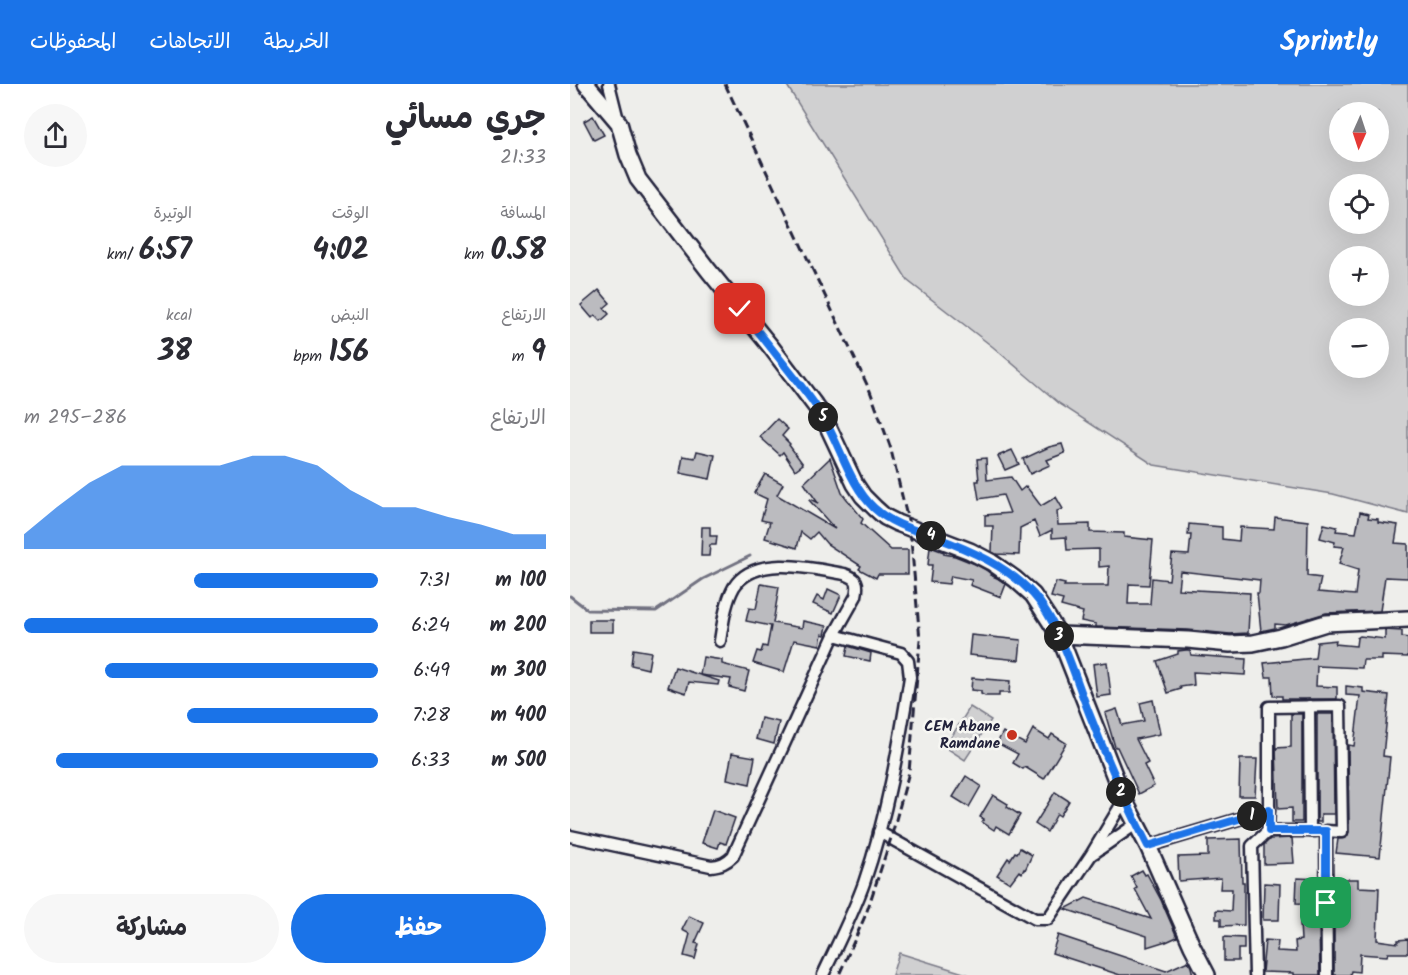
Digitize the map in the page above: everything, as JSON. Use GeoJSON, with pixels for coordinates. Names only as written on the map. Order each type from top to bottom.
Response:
{"type":"FeatureCollection","features":[{"type":"Feature","properties":{"kind":"street"},"geometry":{"type":"LineString","coordinates":[[586,84],[619,123]]}},
{"type":"Feature","properties":{"kind":"street"},"geometry":{"type":"LineString","coordinates":[[609,84],[628,155],[638,178],[823,416],[863,496],[885,517],[897,524],[970,551],[992,562],[1033,595],[1059,635],[1124,800],[1148,846],[1207,975]]}},
{"type":"Feature","properties":{"kind":"street"},"geometry":{"type":"LineString","coordinates":[[570,836],[711,866],[725,863],[733,856],[834,635],[856,596],[857,582],[852,576],[804,567],[775,566],[749,573],[734,587],[725,610],[720,641]]}},
{"type":"Feature","properties":{"kind":"street"},"geometry":{"type":"LineString","coordinates":[[1059,635],[1230,644],[1253,643],[1326,623],[1408,619]]}},
{"type":"Feature","properties":{"kind":"street"},"geometry":{"type":"LineString","coordinates":[[823,975],[864,884],[886,810],[910,677],[906,657],[901,653],[834,635]]}},
{"type":"Feature","properties":{"kind":"street"},"geometry":{"type":"LineString","coordinates":[[1309,706],[1310,831]]}},
{"type":"Feature","properties":{"kind":"street"},"geometry":{"type":"LineString","coordinates":[[1255,975],[1252,846],[1269,831],[1342,832],[1340,706],[1269,707],[1269,831]]}},
{"type":"Feature","properties":{"kind":"street"},"geometry":{"type":"LineString","coordinates":[[879,832],[1035,919],[1048,919],[1124,800]]}},
{"type":"Feature","properties":{"kind":"street"},"geometry":{"type":"LineString","coordinates":[[1148,846],[1269,810]]}},
{"type":"Feature","properties":{"kind":"street"},"geometry":{"type":"LineString","coordinates":[[1091,855],[1136,824]]}},
{"type":"Feature","properties":{"kind":"street"},"geometry":{"type":"LineString","coordinates":[[1326,831],[1327,975]]}},
{"type":"Feature","properties":{"kind":"shaded area"},"geometry":{"type":"Polygon","coordinates":[[[786,84],[1408,84],[1408,514],[1333,494],[1154,465],[1060,404],[993,347],[908,281],[786,84]]]}},
{"type":"Feature","properties":{"kind":"shaded area"},"geometry":{"type":"Polygon","coordinates":[[[970,707],[991,720],[965,760],[945,747],[970,707]]]}},
{"type":"Feature","properties":{"kind":"shaded area"},"geometry":{"type":"Polygon","coordinates":[[[899,953],[970,975],[892,975],[899,953]]]}},
{"type":"Feature","properties":{"kind":"building"},"geometry":{"type":"Polygon","coordinates":[[[593,116],[604,135],[594,140],[584,121],[593,116]]]}},
{"type":"Feature","properties":{"kind":"building"},"geometry":{"type":"Polygon","coordinates":[[[599,290],[610,303],[604,308],[609,314],[601,321],[595,315],[592,318],[581,305],[599,290]]]}},
{"type":"Feature","properties":{"kind":"building"},"geometry":{"type":"Polygon","coordinates":[[[777,419],[788,429],[782,436],[803,464],[795,470],[783,452],[780,455],[760,437],[777,419]]]}},
{"type":"Feature","properties":{"kind":"building"},"geometry":{"type":"Polygon","coordinates":[[[1062,444],[1065,453],[1047,460],[1050,465],[1030,474],[1023,459],[1049,447],[1062,444]]]}},
{"type":"Feature","properties":{"kind":"building"},"geometry":{"type":"Polygon","coordinates":[[[1012,450],[1019,464],[1005,470],[998,456],[1012,450]]]}},
{"type":"Feature","properties":{"kind":"building"},"geometry":{"type":"Polygon","coordinates":[[[697,451],[715,455],[710,479],[680,473],[683,456],[695,458],[697,451]]]}},
{"type":"Feature","properties":{"kind":"building"},"geometry":{"type":"Polygon","coordinates":[[[830,458],[842,493],[863,519],[861,523],[891,550],[908,550],[908,574],[878,574],[876,578],[859,569],[861,566],[827,544],[817,532],[810,539],[801,532],[797,548],[765,538],[770,522],[761,520],[767,499],[754,493],[765,474],[783,484],[777,495],[835,529],[809,500],[818,503],[804,483],[830,458]]]}},
{"type":"Feature","properties":{"kind":"building"},"geometry":{"type":"Polygon","coordinates":[[[986,458],[987,480],[1011,477],[1020,491],[1026,486],[1041,506],[1056,497],[1063,509],[1057,511],[1058,525],[1090,524],[1090,532],[1124,533],[1124,537],[1153,540],[1149,585],[1129,584],[1128,604],[1150,604],[1152,578],[1169,580],[1172,554],[1189,555],[1191,535],[1188,535],[1189,524],[1222,527],[1222,539],[1239,541],[1240,527],[1274,529],[1275,517],[1308,521],[1307,576],[1321,578],[1318,592],[1355,595],[1358,570],[1339,564],[1344,547],[1334,546],[1335,542],[1320,538],[1324,524],[1337,527],[1336,531],[1356,533],[1360,512],[1369,514],[1368,518],[1378,519],[1378,522],[1398,525],[1395,543],[1408,544],[1408,578],[1385,577],[1380,611],[1326,613],[1286,625],[1275,624],[1275,628],[1261,631],[1257,593],[1259,593],[1260,580],[1180,571],[1178,589],[1250,593],[1248,633],[1096,627],[1096,624],[1081,621],[1083,612],[1061,606],[1063,600],[1051,597],[1056,582],[1065,584],[1064,586],[1108,586],[1109,566],[1099,567],[1099,549],[1067,550],[1066,537],[1052,538],[1052,530],[1040,536],[1034,521],[1020,528],[1019,555],[992,552],[993,526],[985,526],[985,515],[1010,513],[1003,495],[979,499],[976,481],[979,481],[977,459],[986,458]]]}},
{"type":"Feature","properties":{"kind":"building"},"geometry":{"type":"Polygon","coordinates":[[[702,527],[710,527],[710,536],[717,536],[716,545],[710,545],[709,556],[701,556],[702,527]]]}},
{"type":"Feature","properties":{"kind":"building"},"geometry":{"type":"Polygon","coordinates":[[[930,547],[975,564],[1006,584],[1001,597],[970,585],[972,580],[951,576],[949,584],[930,582],[932,565],[928,565],[930,547]]]}},
{"type":"Feature","properties":{"kind":"building"},"geometry":{"type":"Polygon","coordinates":[[[761,584],[779,587],[773,623],[802,628],[803,621],[827,626],[825,635],[822,634],[820,645],[794,640],[784,672],[753,663],[757,651],[761,652],[763,646],[767,647],[771,626],[746,621],[749,608],[756,609],[761,584]]]}},
{"type":"Feature","properties":{"kind":"building"},"geometry":{"type":"Polygon","coordinates":[[[828,589],[841,595],[833,613],[813,604],[817,596],[824,600],[828,589]]]}},
{"type":"Feature","properties":{"kind":"building"},"geometry":{"type":"Polygon","coordinates":[[[589,620],[613,620],[613,632],[589,632],[589,620]]]}},
{"type":"Feature","properties":{"kind":"building"},"geometry":{"type":"Polygon","coordinates":[[[1385,630],[1402,631],[1402,637],[1408,638],[1408,657],[1382,656],[1382,660],[1363,660],[1362,668],[1317,666],[1316,686],[1337,687],[1337,699],[1282,699],[1282,696],[1273,696],[1272,677],[1266,677],[1264,663],[1315,658],[1317,642],[1336,640],[1335,644],[1356,646],[1357,638],[1360,636],[1385,639],[1385,630]]]}},
{"type":"Feature","properties":{"kind":"building"},"geometry":{"type":"Polygon","coordinates":[[[971,635],[1021,640],[1019,660],[969,655],[971,635]]]}},
{"type":"Feature","properties":{"kind":"building"},"geometry":{"type":"Polygon","coordinates":[[[848,646],[871,653],[870,661],[846,656],[848,646]]]}},
{"type":"Feature","properties":{"kind":"building"},"geometry":{"type":"Polygon","coordinates":[[[633,649],[651,652],[648,669],[631,665],[633,649]]]}},
{"type":"Feature","properties":{"kind":"building"},"geometry":{"type":"Polygon","coordinates":[[[1190,650],[1191,655],[1246,659],[1245,675],[1193,672],[1194,685],[1180,687],[1181,689],[1168,693],[1157,661],[1178,654],[1178,651],[1190,650]]]}},
{"type":"Feature","properties":{"kind":"building"},"geometry":{"type":"Polygon","coordinates":[[[703,657],[722,660],[722,664],[749,671],[744,691],[729,687],[731,679],[700,675],[703,657]]]}},
{"type":"Feature","properties":{"kind":"building"},"geometry":{"type":"Polygon","coordinates":[[[1107,662],[1111,695],[1097,697],[1093,664],[1107,662]]]}},
{"type":"Feature","properties":{"kind":"building"},"geometry":{"type":"Polygon","coordinates":[[[675,667],[719,681],[718,685],[689,682],[686,693],[668,687],[675,667]]]}},
{"type":"Feature","properties":{"kind":"building"},"geometry":{"type":"Polygon","coordinates":[[[972,678],[1010,681],[1009,693],[985,696],[981,694],[981,691],[971,690],[972,678]]]}},
{"type":"Feature","properties":{"kind":"building"},"geometry":{"type":"Polygon","coordinates":[[[1346,686],[1363,688],[1363,692],[1389,695],[1383,756],[1390,757],[1380,857],[1336,853],[1338,839],[1346,838],[1349,832],[1348,745],[1354,746],[1360,696],[1346,695],[1346,686]]]}},
{"type":"Feature","properties":{"kind":"building"},"geometry":{"type":"Polygon","coordinates":[[[1153,700],[1160,734],[1136,739],[1148,763],[1144,765],[1154,786],[1139,794],[1115,747],[1105,713],[1117,709],[1122,725],[1144,721],[1140,703],[1153,700]]]}},
{"type":"Feature","properties":{"kind":"building"},"geometry":{"type":"Polygon","coordinates":[[[1291,714],[1302,714],[1302,822],[1292,822],[1292,808],[1278,809],[1276,748],[1291,747],[1291,714]]]}},
{"type":"Feature","properties":{"kind":"building"},"geometry":{"type":"Polygon","coordinates":[[[1317,714],[1333,714],[1334,814],[1321,814],[1321,822],[1317,822],[1317,714]]]}},
{"type":"Feature","properties":{"kind":"building"},"geometry":{"type":"Polygon","coordinates":[[[761,718],[779,722],[774,744],[756,739],[761,718]]]}},
{"type":"Feature","properties":{"kind":"building"},"geometry":{"type":"Polygon","coordinates":[[[1033,729],[1049,739],[1052,734],[1066,743],[1044,779],[1025,767],[1023,769],[1013,763],[1018,754],[997,743],[1003,732],[1025,744],[1033,729]]]}},
{"type":"Feature","properties":{"kind":"building"},"geometry":{"type":"Polygon","coordinates":[[[732,753],[755,757],[750,784],[727,779],[732,753]]]}},
{"type":"Feature","properties":{"kind":"building"},"geometry":{"type":"Polygon","coordinates":[[[1240,759],[1257,759],[1255,796],[1239,796],[1240,759]]]}},
{"type":"Feature","properties":{"kind":"building"},"geometry":{"type":"Polygon","coordinates":[[[966,776],[981,786],[969,807],[953,797],[966,776]]]}},
{"type":"Feature","properties":{"kind":"building"},"geometry":{"type":"Polygon","coordinates":[[[1055,792],[1069,801],[1060,816],[1057,814],[1047,832],[1035,824],[1055,792]]]}},
{"type":"Feature","properties":{"kind":"building"},"geometry":{"type":"Polygon","coordinates":[[[993,795],[1020,815],[1009,834],[996,826],[994,830],[982,822],[984,819],[980,817],[993,795]]]}},
{"type":"Feature","properties":{"kind":"building"},"geometry":{"type":"Polygon","coordinates":[[[713,810],[735,818],[726,844],[720,842],[718,848],[702,843],[713,810]]]}},
{"type":"Feature","properties":{"kind":"building"},"geometry":{"type":"Polygon","coordinates":[[[1292,838],[1294,863],[1264,864],[1264,845],[1270,839],[1292,838]]]}},
{"type":"Feature","properties":{"kind":"building"},"geometry":{"type":"Polygon","coordinates":[[[1241,839],[1244,925],[1221,926],[1221,919],[1216,919],[1216,910],[1231,911],[1232,889],[1220,889],[1221,878],[1179,881],[1178,857],[1208,856],[1208,840],[1241,839]]]}},
{"type":"Feature","properties":{"kind":"building"},"geometry":{"type":"Polygon","coordinates":[[[1020,848],[1032,855],[1025,870],[1022,873],[1019,871],[1010,883],[997,875],[1008,858],[1010,860],[1020,848]]]}},
{"type":"Feature","properties":{"kind":"building"},"geometry":{"type":"Polygon","coordinates":[[[1142,870],[1145,875],[1147,874],[1161,900],[1177,937],[1147,947],[1147,936],[1065,909],[1086,898],[1151,919],[1135,889],[1137,888],[1131,876],[1142,870]]]}},
{"type":"Feature","properties":{"kind":"building"},"geometry":{"type":"Polygon","coordinates":[[[1297,878],[1319,879],[1319,904],[1296,903],[1297,878]]]}},
{"type":"Feature","properties":{"kind":"building"},"geometry":{"type":"Polygon","coordinates":[[[1358,879],[1358,887],[1379,888],[1377,940],[1398,943],[1398,940],[1408,939],[1408,953],[1388,953],[1387,956],[1360,954],[1359,972],[1351,971],[1350,975],[1334,975],[1334,880],[1358,879]]]}},
{"type":"Feature","properties":{"kind":"building"},"geometry":{"type":"Polygon","coordinates":[[[1264,883],[1280,884],[1279,920],[1263,920],[1264,883]]]}},
{"type":"Feature","properties":{"kind":"building"},"geometry":{"type":"Polygon","coordinates":[[[689,916],[704,923],[695,943],[699,944],[695,959],[684,956],[690,934],[682,930],[689,916]]]}},
{"type":"Feature","properties":{"kind":"building"},"geometry":{"type":"Polygon","coordinates":[[[1319,922],[1320,975],[1262,972],[1265,940],[1278,941],[1277,951],[1296,952],[1295,941],[1301,940],[1300,923],[1319,922]]]}},
{"type":"Feature","properties":{"kind":"building"},"geometry":{"type":"Polygon","coordinates":[[[1058,935],[1166,971],[1188,961],[1193,975],[1120,975],[1052,953],[1058,935]]]}},
{"type":"Feature","properties":{"kind":"building"},"geometry":{"type":"Polygon","coordinates":[[[1224,937],[1244,938],[1244,949],[1238,949],[1238,961],[1224,961],[1224,937]]]}},
{"type":"Feature","properties":{"kind":"waterway"},"geometry":{"type":"LineString","coordinates":[[570,596],[588,610],[656,611],[703,579],[750,556]]}},
{"type":"Feature","properties":{"kind":"railway"},"geometry":{"type":"LineString","coordinates":[[725,84],[870,391],[890,446],[910,529],[920,640],[909,772],[891,838],[866,914],[839,975]]}},
{"type":"Feature","properties":{"kind":"place","name":"CEM Abane Ramdane"},"geometry":{"type":"Point","coordinates":[1012,735]}},
{"type":"Feature","properties":{"kind":"route"},"geometry":{"type":"LineString","coordinates":[[740,309],[823,416],[855,483],[863,496],[875,508],[897,524],[970,551],[992,562],[1033,595],[1059,635],[1124,800],[1148,846],[1269,810],[1269,831],[1326,831],[1326,903]]}}]}
